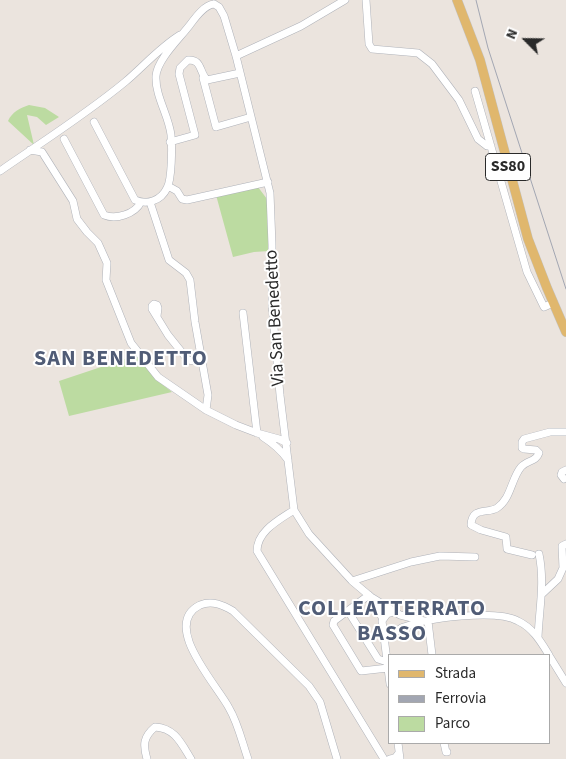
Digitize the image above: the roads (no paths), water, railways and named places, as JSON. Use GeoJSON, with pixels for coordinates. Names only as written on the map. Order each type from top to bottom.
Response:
{"type":"FeatureCollection","features":[{"type":"Feature","properties":{"kind":"main road","name":"SS80"},"geometry":{"type":"LineString","coordinates":[[457,0],[480,60],[528,239],[566,332]]}},
{"type":"Feature","properties":{"kind":"street"},"geometry":{"type":"LineString","coordinates":[[168,186],[177,191],[182,199],[187,200],[268,182],[264,154],[250,94],[236,56],[301,26],[345,0]]}},
{"type":"Feature","properties":{"kind":"street"},"geometry":{"type":"LineString","coordinates":[[366,0],[369,44],[372,49],[418,53],[432,64],[459,100],[478,139],[487,146],[490,146]]}},
{"type":"Feature","properties":{"kind":"street"},"geometry":{"type":"LineString","coordinates":[[94,122],[135,200],[150,202],[160,198],[168,186],[171,134],[157,84],[156,75],[159,64],[184,32],[208,5],[214,2]]}},
{"type":"Feature","properties":{"kind":"street","name":"Via San Benedetto"},"geometry":{"type":"LineString","coordinates":[[214,2],[224,16],[268,182],[272,212],[272,305],[294,510],[309,534],[352,580],[370,596]]}},
{"type":"Feature","properties":{"kind":"street"},"geometry":{"type":"LineString","coordinates":[[0,171],[45,142],[124,83],[163,47],[184,32]]}},
{"type":"Feature","properties":{"kind":"street"},"geometry":{"type":"LineString","coordinates":[[170,142],[196,135],[179,74],[180,68],[188,60],[194,59],[199,62],[216,127],[251,117]]}},
{"type":"Feature","properties":{"kind":"street"},"geometry":{"type":"LineString","coordinates":[[203,76],[207,80],[211,80],[240,73]]}},
{"type":"Feature","properties":{"kind":"street"},"geometry":{"type":"LineString","coordinates":[[476,91],[527,272],[544,308],[553,303]]}},
{"type":"Feature","properties":{"kind":"street"},"geometry":{"type":"LineString","coordinates":[[64,139],[104,215],[111,218],[130,213],[137,209],[141,202]]}},
{"type":"Feature","properties":{"kind":"street"},"geometry":{"type":"LineString","coordinates":[[30,150],[42,152],[73,200],[77,219],[98,242],[108,263],[106,280],[131,343],[158,377],[206,410],[275,441],[287,443]]}},
{"type":"Feature","properties":{"kind":"street"},"geometry":{"type":"LineString","coordinates":[[150,202],[169,260],[189,276],[208,395],[206,410]]}},
{"type":"Feature","properties":{"kind":"street"},"geometry":{"type":"LineString","coordinates":[[243,313],[257,433]]}},
{"type":"Feature","properties":{"kind":"street"},"geometry":{"type":"LineString","coordinates":[[157,316],[168,335],[188,360],[202,362]]}},
{"type":"Feature","properties":{"kind":"street"},"geometry":{"type":"LineString","coordinates":[[275,441],[281,437],[285,430]]}},
{"type":"Feature","properties":{"kind":"street"},"geometry":{"type":"LineString","coordinates":[[538,638],[542,569],[536,555],[507,549],[506,537],[471,525],[471,518],[475,514],[489,509],[496,509],[500,506],[512,488],[523,465],[535,460],[538,456],[539,453],[536,450],[522,448],[524,439],[550,432],[566,432]]}},
{"type":"Feature","properties":{"kind":"street"},"geometry":{"type":"LineString","coordinates":[[275,441],[289,462]]}},
{"type":"Feature","properties":{"kind":"street"},"geometry":{"type":"LineString","coordinates":[[564,479],[561,475],[566,470]]}},
{"type":"Feature","properties":{"kind":"street"},"geometry":{"type":"LineString","coordinates":[[294,510],[261,535],[257,543],[257,551],[386,758],[400,756]]}},
{"type":"Feature","properties":{"kind":"street"},"geometry":{"type":"LineString","coordinates":[[542,594],[558,579],[563,568],[562,546],[566,544]]}},
{"type":"Feature","properties":{"kind":"street"},"geometry":{"type":"LineString","coordinates":[[352,580],[410,562],[440,556],[475,557]]}},
{"type":"Feature","properties":{"kind":"street"},"geometry":{"type":"LineString","coordinates":[[370,596],[334,621],[333,625],[359,669],[363,671],[387,663]]}},
{"type":"Feature","properties":{"kind":"street"},"geometry":{"type":"LineString","coordinates":[[370,596],[397,614],[402,621],[401,628]]}},
{"type":"Feature","properties":{"kind":"street"},"geometry":{"type":"LineString","coordinates":[[370,596],[382,618],[388,670]]}},
{"type":"Feature","properties":{"kind":"street"},"geometry":{"type":"LineString","coordinates":[[248,759],[230,708],[197,659],[187,640],[186,624],[192,610],[201,605],[211,603],[222,604],[232,611],[309,686],[320,702],[337,759]]}},
{"type":"Feature","properties":{"kind":"street"},"geometry":{"type":"LineString","coordinates":[[348,611],[378,659],[387,663]]}},
{"type":"Feature","properties":{"kind":"street"},"geometry":{"type":"LineString","coordinates":[[382,618],[387,614],[397,614],[426,621]]}},
{"type":"Feature","properties":{"kind":"street"},"geometry":{"type":"LineString","coordinates":[[389,654],[394,633],[401,628],[426,621],[464,616],[504,616],[518,620],[538,638],[548,654]]}},
{"type":"Feature","properties":{"kind":"street"},"geometry":{"type":"LineString","coordinates":[[426,621],[432,654]]}},
{"type":"Feature","properties":{"kind":"street"},"geometry":{"type":"LineString","coordinates":[[383,627],[386,631],[394,633]]}},
{"type":"Feature","properties":{"kind":"street"},"geometry":{"type":"LineString","coordinates":[[387,663],[388,659]]}},
{"type":"Feature","properties":{"kind":"street"},"geometry":{"type":"LineString","coordinates":[[551,659],[566,683]]}},
{"type":"Feature","properties":{"kind":"street"},"geometry":{"type":"LineString","coordinates":[[147,759],[144,738],[154,726],[171,730],[191,759]]}},
{"type":"Feature","properties":{"kind":"street"},"geometry":{"type":"LineString","coordinates":[[444,744],[447,752]]}},
{"type":"Feature","properties":{"kind":"railway"},"geometry":{"type":"LineString","coordinates":[[476,0],[488,48],[566,289]]}},
{"type":"Feature","properties":{"kind":"district","name":"SAN BENEDETTO"},"geometry":{"type":"Point","coordinates":[121,360]}},
{"type":"Feature","properties":{"kind":"district","name":"COLLEATTERRATO BASSO"},"geometry":{"type":"Point","coordinates":[392,622]}}]}
